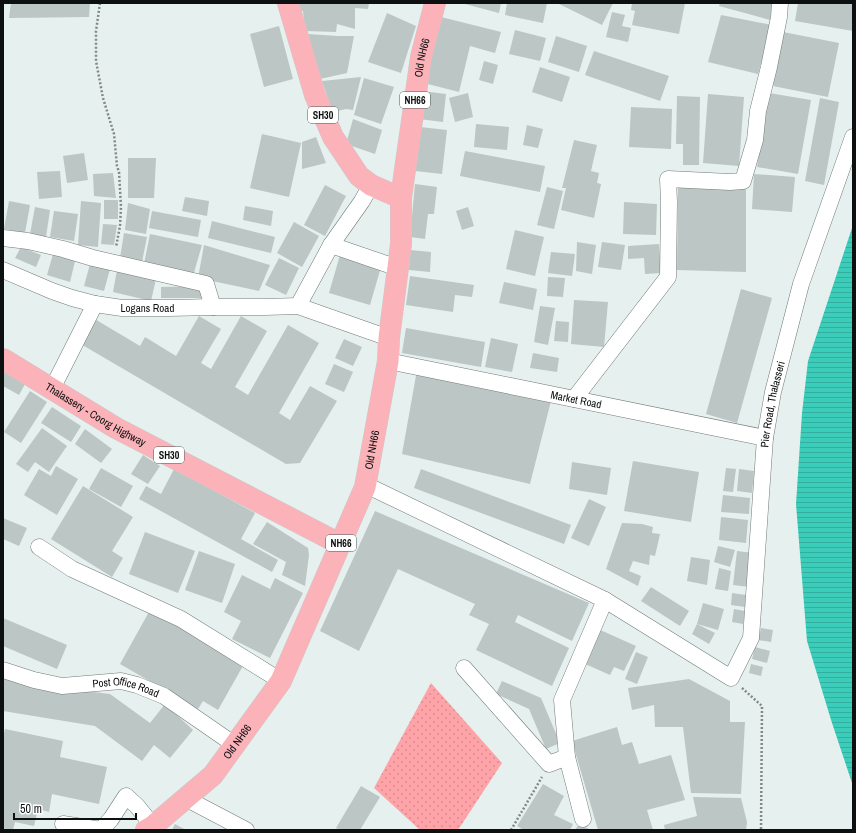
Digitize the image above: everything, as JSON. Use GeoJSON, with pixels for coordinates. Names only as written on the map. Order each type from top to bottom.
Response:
{"type":"FeatureCollection","features":[{"type":"Feature","properties":{"kind":"main road","name":"SH30"},"geometry":{"type":"LineString","coordinates":[[288,3],[315,95],[333,137],[359,176],[371,186],[401,198]]}},
{"type":"Feature","properties":{"kind":"main road","name":"Old NH66"},"geometry":{"type":"LineString","coordinates":[[149,828],[213,776],[281,681],[364,487],[388,361],[389,338],[401,244],[401,198],[421,57],[435,3]]}},
{"type":"Feature","properties":{"kind":"main road","name":"Thalassery - Coorg Highway"},"geometry":{"type":"LineString","coordinates":[[3,359],[116,428],[340,544]]}},
{"type":"Feature","properties":{"kind":"street"},"geometry":{"type":"LineString","coordinates":[[574,399],[668,277],[668,179],[730,182],[743,181],[755,140],[758,111],[779,17],[780,3]]}},
{"type":"Feature","properties":{"kind":"street","name":"Pier Road, Thalasseri"},"geometry":{"type":"LineString","coordinates":[[731,678],[751,638],[765,438],[773,392],[801,284],[853,137]]}},
{"type":"Feature","properties":{"kind":"street"},"geometry":{"type":"LineString","coordinates":[[298,306],[330,245],[371,186]]}},
{"type":"Feature","properties":{"kind":"street"},"geometry":{"type":"LineString","coordinates":[[3,238],[28,241],[116,264],[206,284],[214,307]]}},
{"type":"Feature","properties":{"kind":"street"},"geometry":{"type":"LineString","coordinates":[[330,245],[398,268]]}},
{"type":"Feature","properties":{"kind":"street","name":"Logans Road"},"geometry":{"type":"LineString","coordinates":[[3,270],[72,298],[95,304],[122,308],[298,306],[389,338]]}},
{"type":"Feature","properties":{"kind":"street"},"geometry":{"type":"LineString","coordinates":[[52,388],[95,304]]}},
{"type":"Feature","properties":{"kind":"street","name":"Market Road"},"geometry":{"type":"LineString","coordinates":[[388,361],[765,438]]}},
{"type":"Feature","properties":{"kind":"street"},"geometry":{"type":"LineString","coordinates":[[364,487],[368,486],[605,600],[731,678]]}},
{"type":"Feature","properties":{"kind":"street"},"geometry":{"type":"LineString","coordinates":[[39,547],[72,570],[181,618],[281,681]]}},
{"type":"Feature","properties":{"kind":"street"},"geometry":{"type":"LineString","coordinates":[[583,818],[567,757],[562,700],[605,600]]}},
{"type":"Feature","properties":{"kind":"street"},"geometry":{"type":"LineString","coordinates":[[464,668],[549,764],[567,757]]}},
{"type":"Feature","properties":{"kind":"street","name":"Post Office Road"},"geometry":{"type":"LineString","coordinates":[[3,670],[34,680],[62,686],[121,681],[137,685],[164,696],[235,745]]}},
{"type":"Feature","properties":{"kind":"street"},"geometry":{"type":"LineString","coordinates":[[64,824],[101,830],[111,819],[126,796],[137,806],[149,828]]}},
{"type":"Feature","properties":{"kind":"street"},"geometry":{"type":"LineString","coordinates":[[187,798],[246,830]]}},
{"type":"Feature","properties":{"kind":"path"},"geometry":{"type":"LineString","coordinates":[[100,3],[96,31],[96,61],[103,98],[114,134],[119,172],[121,207],[120,226],[116,248],[116,264]]}},
{"type":"Feature","properties":{"kind":"path"},"geometry":{"type":"LineString","coordinates":[[731,678],[762,706],[761,830]]}},
{"type":"Feature","properties":{"kind":"path"},"geometry":{"type":"LineString","coordinates":[[511,830],[551,763]]}},
{"type":"Feature","properties":{"kind":"shaded area"},"geometry":{"type":"Polygon","coordinates":[[[853,225],[853,786],[807,641],[796,504],[802,413],[808,361],[853,225]]]}},
{"type":"Feature","properties":{"kind":"shaded area"},"geometry":{"type":"Polygon","coordinates":[[[431,683],[502,763],[458,830],[420,830],[374,788],[431,683]]]}},
{"type":"Feature","properties":{"kind":"building"},"geometry":{"type":"Polygon","coordinates":[[[11,3],[90,3],[89,17],[9,18],[11,3]]]}},
{"type":"Feature","properties":{"kind":"building"},"geometry":{"type":"Polygon","coordinates":[[[291,3],[369,3],[368,9],[355,8],[355,29],[337,24],[336,32],[305,31],[303,11],[291,10],[291,3]]]}},
{"type":"Feature","properties":{"kind":"building"},"geometry":{"type":"Polygon","coordinates":[[[461,3],[501,3],[499,13],[461,3]]]}},
{"type":"Feature","properties":{"kind":"building"},"geometry":{"type":"Polygon","coordinates":[[[507,3],[547,3],[543,23],[505,15],[507,3]]]}},
{"type":"Feature","properties":{"kind":"building"},"geometry":{"type":"Polygon","coordinates":[[[557,3],[613,3],[602,25],[557,3]]]}},
{"type":"Feature","properties":{"kind":"building"},"geometry":{"type":"Polygon","coordinates":[[[632,3],[685,3],[679,34],[632,25],[635,11],[631,10],[632,3]]]}},
{"type":"Feature","properties":{"kind":"building"},"geometry":{"type":"Polygon","coordinates":[[[720,3],[773,3],[770,20],[719,6],[720,3]]]}},
{"type":"Feature","properties":{"kind":"building"},"geometry":{"type":"Polygon","coordinates":[[[798,3],[853,3],[853,31],[795,21],[798,3]]]}},
{"type":"Feature","properties":{"kind":"building"},"geometry":{"type":"Polygon","coordinates":[[[612,12],[625,15],[622,26],[631,28],[628,42],[606,37],[612,12]]]}},
{"type":"Feature","properties":{"kind":"building"},"geometry":{"type":"Polygon","coordinates":[[[387,13],[416,26],[401,73],[368,62],[387,13]]]}},
{"type":"Feature","properties":{"kind":"building"},"geometry":{"type":"Polygon","coordinates":[[[721,15],[772,25],[758,74],[708,62],[721,15]]]}},
{"type":"Feature","properties":{"kind":"building"},"geometry":{"type":"Polygon","coordinates":[[[441,17],[501,32],[495,53],[470,46],[459,92],[424,83],[441,17]]]}},
{"type":"Feature","properties":{"kind":"building"},"geometry":{"type":"Polygon","coordinates":[[[279,26],[293,79],[264,87],[250,34],[279,26]]]}},
{"type":"Feature","properties":{"kind":"building"},"geometry":{"type":"Polygon","coordinates":[[[515,30],[546,38],[540,61],[509,54],[515,30]]]}},
{"type":"Feature","properties":{"kind":"building"},"geometry":{"type":"Polygon","coordinates":[[[783,32],[839,43],[828,97],[773,86],[783,32]]]}},
{"type":"Feature","properties":{"kind":"building"},"geometry":{"type":"Polygon","coordinates":[[[308,34],[354,36],[347,73],[320,79],[308,34]]]}},
{"type":"Feature","properties":{"kind":"building"},"geometry":{"type":"Polygon","coordinates":[[[556,36],[587,46],[579,72],[548,62],[556,36]]]}},
{"type":"Feature","properties":{"kind":"building"},"geometry":{"type":"Polygon","coordinates":[[[594,51],[669,76],[660,101],[585,75],[594,51]]]}},
{"type":"Feature","properties":{"kind":"building"},"geometry":{"type":"Polygon","coordinates":[[[484,61],[498,65],[493,84],[479,80],[484,61]]]}},
{"type":"Feature","properties":{"kind":"building"},"geometry":{"type":"Polygon","coordinates":[[[540,67],[570,77],[562,102],[532,92],[540,67]]]}},
{"type":"Feature","properties":{"kind":"building"},"geometry":{"type":"Polygon","coordinates":[[[361,77],[353,110],[346,109],[333,112],[322,81],[361,77]]]}},
{"type":"Feature","properties":{"kind":"building"},"geometry":{"type":"Polygon","coordinates":[[[364,78],[394,87],[381,124],[354,115],[364,78]]]}},
{"type":"Feature","properties":{"kind":"building"},"geometry":{"type":"Polygon","coordinates":[[[422,91],[446,94],[443,122],[419,119],[422,91]]]}},
{"type":"Feature","properties":{"kind":"building"},"geometry":{"type":"Polygon","coordinates":[[[468,93],[473,117],[455,122],[449,98],[468,93]]]}},
{"type":"Feature","properties":{"kind":"building"},"geometry":{"type":"Polygon","coordinates":[[[769,93],[811,100],[798,174],[757,167],[769,93]]]}},
{"type":"Feature","properties":{"kind":"building"},"geometry":{"type":"Polygon","coordinates":[[[708,94],[744,97],[739,166],[703,163],[708,94]]]}},
{"type":"Feature","properties":{"kind":"building"},"geometry":{"type":"Polygon","coordinates":[[[677,96],[700,97],[699,165],[683,165],[683,144],[676,144],[677,96]]]}},
{"type":"Feature","properties":{"kind":"building"},"geometry":{"type":"Polygon","coordinates":[[[820,98],[839,102],[824,185],[805,181],[820,98]]]}},
{"type":"Feature","properties":{"kind":"building"},"geometry":{"type":"Polygon","coordinates":[[[631,107],[672,109],[671,149],[629,147],[631,107]]]}},
{"type":"Feature","properties":{"kind":"building"},"geometry":{"type":"Polygon","coordinates":[[[353,119],[382,130],[375,154],[346,144],[353,119]]]}},
{"type":"Feature","properties":{"kind":"building"},"geometry":{"type":"Polygon","coordinates":[[[476,124],[509,127],[507,150],[474,147],[476,124]]]}},
{"type":"Feature","properties":{"kind":"building"},"geometry":{"type":"Polygon","coordinates":[[[527,125],[543,129],[538,148],[523,145],[527,125]]]}},
{"type":"Feature","properties":{"kind":"building"},"geometry":{"type":"Polygon","coordinates":[[[420,127],[447,130],[442,174],[415,171],[420,127]]]}},
{"type":"Feature","properties":{"kind":"building"},"geometry":{"type":"Polygon","coordinates":[[[262,134],[301,143],[289,197],[250,188],[262,134]]]}},
{"type":"Feature","properties":{"kind":"building"},"geometry":{"type":"Polygon","coordinates":[[[316,137],[326,163],[302,169],[302,142],[316,137]]]}},
{"type":"Feature","properties":{"kind":"building"},"geometry":{"type":"Polygon","coordinates":[[[574,140],[597,145],[591,171],[599,173],[597,183],[601,184],[594,218],[561,210],[566,188],[562,188],[574,140]]]}},
{"type":"Feature","properties":{"kind":"building"},"geometry":{"type":"Polygon","coordinates":[[[465,151],[545,166],[540,192],[460,176],[465,151]]]}},
{"type":"Feature","properties":{"kind":"building"},"geometry":{"type":"Polygon","coordinates":[[[84,153],[88,180],[67,183],[63,156],[84,153]]]}},
{"type":"Feature","properties":{"kind":"building"},"geometry":{"type":"Polygon","coordinates":[[[128,158],[156,158],[154,198],[128,198],[128,158]]]}},
{"type":"Feature","properties":{"kind":"building"},"geometry":{"type":"Polygon","coordinates":[[[60,171],[62,197],[39,199],[37,172],[60,171]]]}},
{"type":"Feature","properties":{"kind":"building"},"geometry":{"type":"Polygon","coordinates":[[[113,173],[116,198],[94,196],[93,174],[113,173]]]}},
{"type":"Feature","properties":{"kind":"building"},"geometry":{"type":"Polygon","coordinates":[[[754,174],[795,177],[792,212],[752,209],[754,174]]]}},
{"type":"Feature","properties":{"kind":"building"},"geometry":{"type":"Polygon","coordinates":[[[415,184],[437,187],[434,214],[428,214],[425,239],[410,237],[415,184]]]}},
{"type":"Feature","properties":{"kind":"building"},"geometry":{"type":"Polygon","coordinates":[[[325,185],[346,196],[325,236],[304,225],[325,185]]]}},
{"type":"Feature","properties":{"kind":"building"},"geometry":{"type":"Polygon","coordinates":[[[678,186],[746,187],[746,272],[677,270],[678,186]]]}},
{"type":"Feature","properties":{"kind":"building"},"geometry":{"type":"Polygon","coordinates":[[[547,187],[563,191],[554,229],[537,225],[547,187]]]}},
{"type":"Feature","properties":{"kind":"building"},"geometry":{"type":"Polygon","coordinates":[[[185,197],[209,201],[207,216],[182,211],[185,197]]]}},
{"type":"Feature","properties":{"kind":"building"},"geometry":{"type":"Polygon","coordinates":[[[104,200],[118,200],[118,219],[104,219],[104,200]]]}},
{"type":"Feature","properties":{"kind":"building"},"geometry":{"type":"Polygon","coordinates":[[[9,201],[30,205],[25,233],[4,229],[9,201]]]}},
{"type":"Feature","properties":{"kind":"building"},"geometry":{"type":"Polygon","coordinates":[[[81,201],[101,203],[98,247],[78,245],[81,201]]]}},
{"type":"Feature","properties":{"kind":"building"},"geometry":{"type":"Polygon","coordinates":[[[624,202],[657,204],[656,235],[623,234],[624,202]]]}},
{"type":"Feature","properties":{"kind":"building"},"geometry":{"type":"Polygon","coordinates":[[[128,203],[150,209],[146,234],[125,230],[128,203]]]}},
{"type":"Feature","properties":{"kind":"building"},"geometry":{"type":"Polygon","coordinates":[[[245,206],[273,211],[271,226],[243,220],[245,206]]]}},
{"type":"Feature","properties":{"kind":"building"},"geometry":{"type":"Polygon","coordinates":[[[35,207],[50,210],[46,237],[30,234],[35,207]]]}},
{"type":"Feature","properties":{"kind":"building"},"geometry":{"type":"Polygon","coordinates":[[[468,207],[474,226],[462,230],[456,211],[468,207]]]}},
{"type":"Feature","properties":{"kind":"building"},"geometry":{"type":"Polygon","coordinates":[[[54,211],[78,214],[74,241],[50,237],[54,211]]]}},
{"type":"Feature","properties":{"kind":"building"},"geometry":{"type":"Polygon","coordinates":[[[152,211],[201,220],[198,237],[149,228],[152,211]]]}},
{"type":"Feature","properties":{"kind":"building"},"geometry":{"type":"Polygon","coordinates":[[[212,221],[275,237],[271,253],[208,238],[212,221]]]}},
{"type":"Feature","properties":{"kind":"building"},"geometry":{"type":"Polygon","coordinates":[[[294,222],[319,236],[302,267],[277,253],[294,222]]]}},
{"type":"Feature","properties":{"kind":"building"},"geometry":{"type":"Polygon","coordinates":[[[103,224],[117,225],[114,245],[101,244],[103,224]]]}},
{"type":"Feature","properties":{"kind":"building"},"geometry":{"type":"Polygon","coordinates":[[[515,230],[544,237],[535,276],[506,269],[515,230]]]}},
{"type":"Feature","properties":{"kind":"building"},"geometry":{"type":"Polygon","coordinates":[[[124,233],[147,237],[142,262],[120,258],[124,233]]]}},
{"type":"Feature","properties":{"kind":"building"},"geometry":{"type":"Polygon","coordinates":[[[150,234],[202,245],[193,276],[144,264],[150,234]]]}},
{"type":"Feature","properties":{"kind":"building"},"geometry":{"type":"Polygon","coordinates":[[[577,242],[596,245],[592,274],[576,271],[577,242]]]}},
{"type":"Feature","properties":{"kind":"building"},"geometry":{"type":"Polygon","coordinates":[[[602,242],[625,245],[621,270],[598,267],[602,242]]]}},
{"type":"Feature","properties":{"kind":"building"},"geometry":{"type":"Polygon","coordinates":[[[659,244],[661,273],[645,274],[644,258],[628,259],[628,246],[659,244]]]}},
{"type":"Feature","properties":{"kind":"building"},"geometry":{"type":"Polygon","coordinates":[[[204,245],[270,265],[259,291],[198,278],[204,245]]]}},
{"type":"Feature","properties":{"kind":"building"},"geometry":{"type":"Polygon","coordinates":[[[21,247],[41,255],[36,267],[15,258],[21,247]]]}},
{"type":"Feature","properties":{"kind":"building"},"geometry":{"type":"Polygon","coordinates":[[[410,250],[431,252],[430,272],[409,270],[410,250]]]}},
{"type":"Feature","properties":{"kind":"building"},"geometry":{"type":"Polygon","coordinates":[[[551,252],[575,254],[572,276],[548,273],[551,252]]]}},
{"type":"Feature","properties":{"kind":"building"},"geometry":{"type":"Polygon","coordinates":[[[53,254],[75,261],[70,282],[47,275],[53,254]]]}},
{"type":"Feature","properties":{"kind":"building"},"geometry":{"type":"Polygon","coordinates":[[[340,255],[381,267],[370,305],[329,293],[340,255]]]}},
{"type":"Feature","properties":{"kind":"building"},"geometry":{"type":"Polygon","coordinates":[[[279,258],[299,268],[286,295],[265,285],[279,258]]]}},
{"type":"Feature","properties":{"kind":"building"},"geometry":{"type":"Polygon","coordinates":[[[90,264],[110,269],[104,291],[84,286],[90,264]]]}},
{"type":"Feature","properties":{"kind":"building"},"geometry":{"type":"Polygon","coordinates":[[[117,270],[156,279],[151,301],[113,292],[117,270]]]}},
{"type":"Feature","properties":{"kind":"building"},"geometry":{"type":"Polygon","coordinates":[[[410,276],[474,285],[472,297],[455,295],[453,312],[406,305],[410,276]]]}},
{"type":"Feature","properties":{"kind":"building"},"geometry":{"type":"Polygon","coordinates":[[[548,277],[565,278],[563,297],[547,296],[548,277]]]}},
{"type":"Feature","properties":{"kind":"building"},"geometry":{"type":"Polygon","coordinates":[[[504,282],[537,289],[533,310],[499,303],[504,282]]]}},
{"type":"Feature","properties":{"kind":"building"},"geometry":{"type":"Polygon","coordinates":[[[203,286],[203,298],[161,298],[161,287],[203,286]]]}},
{"type":"Feature","properties":{"kind":"building"},"geometry":{"type":"Polygon","coordinates":[[[741,289],[772,298],[737,423],[706,414],[741,289]]]}},
{"type":"Feature","properties":{"kind":"building"},"geometry":{"type":"Polygon","coordinates":[[[574,300],[608,302],[604,347],[571,344],[574,300]]]}},
{"type":"Feature","properties":{"kind":"building"},"geometry":{"type":"Polygon","coordinates":[[[540,306],[555,308],[548,345],[534,342],[540,306]]]}},
{"type":"Feature","properties":{"kind":"building"},"geometry":{"type":"Polygon","coordinates":[[[199,316],[221,329],[201,363],[211,369],[241,316],[267,331],[235,387],[248,395],[288,325],[319,343],[279,413],[290,420],[310,386],[337,401],[300,463],[286,464],[79,343],[93,318],[140,346],[145,337],[176,356],[199,316]]]}},
{"type":"Feature","properties":{"kind":"building"},"geometry":{"type":"Polygon","coordinates":[[[556,321],[569,322],[568,342],[554,341],[556,321]]]}},
{"type":"Feature","properties":{"kind":"building"},"geometry":{"type":"Polygon","coordinates":[[[406,328],[485,342],[481,367],[402,353],[406,328]]]}},
{"type":"Feature","properties":{"kind":"building"},"geometry":{"type":"Polygon","coordinates":[[[491,338],[518,344],[512,372],[485,367],[491,338]]]}},
{"type":"Feature","properties":{"kind":"building"},"geometry":{"type":"Polygon","coordinates":[[[344,339],[362,347],[353,366],[335,358],[344,339]]]}},
{"type":"Feature","properties":{"kind":"building"},"geometry":{"type":"Polygon","coordinates":[[[533,353],[559,358],[557,372],[530,368],[533,353]]]}},
{"type":"Feature","properties":{"kind":"building"},"geometry":{"type":"Polygon","coordinates":[[[334,364],[353,372],[344,392],[325,384],[334,364]]]}},
{"type":"Feature","properties":{"kind":"building"},"geometry":{"type":"Polygon","coordinates":[[[417,370],[551,401],[530,484],[402,454],[417,370]]]}},
{"type":"Feature","properties":{"kind":"building"},"geometry":{"type":"Polygon","coordinates":[[[3,371],[25,384],[19,395],[3,386],[3,371]]]}},
{"type":"Feature","properties":{"kind":"building"},"geometry":{"type":"Polygon","coordinates":[[[30,391],[47,402],[21,443],[4,432],[30,391]]]}},
{"type":"Feature","properties":{"kind":"building"},"geometry":{"type":"Polygon","coordinates":[[[52,407],[81,426],[71,442],[41,423],[52,407]]]}},
{"type":"Feature","properties":{"kind":"building"},"geometry":{"type":"Polygon","coordinates":[[[42,428],[67,446],[49,472],[35,462],[28,472],[16,464],[42,428]]]}},
{"type":"Feature","properties":{"kind":"building"},"geometry":{"type":"Polygon","coordinates":[[[85,429],[112,449],[101,463],[75,444],[85,429]]]}},
{"type":"Feature","properties":{"kind":"building"},"geometry":{"type":"Polygon","coordinates":[[[143,455],[160,466],[148,484],[131,474],[143,455]]]}},
{"type":"Feature","properties":{"kind":"building"},"geometry":{"type":"Polygon","coordinates":[[[633,461],[699,472],[691,522],[624,511],[633,461]]]}},
{"type":"Feature","properties":{"kind":"building"},"geometry":{"type":"Polygon","coordinates":[[[572,462],[611,468],[607,495],[569,489],[572,462]]]}},
{"type":"Feature","properties":{"kind":"building"},"geometry":{"type":"Polygon","coordinates":[[[56,466],[78,479],[57,515],[24,495],[39,469],[51,476],[56,466]]]}},
{"type":"Feature","properties":{"kind":"building"},"geometry":{"type":"Polygon","coordinates":[[[101,468],[133,486],[121,507],[89,489],[101,468]]]}},
{"type":"Feature","properties":{"kind":"building"},"geometry":{"type":"Polygon","coordinates":[[[726,468],[736,469],[733,492],[723,491],[726,468]]]}},
{"type":"Feature","properties":{"kind":"building"},"geometry":{"type":"Polygon","coordinates":[[[174,469],[255,513],[241,539],[278,560],[272,572],[139,499],[146,486],[161,494],[174,469]]]}},
{"type":"Feature","properties":{"kind":"building"},"geometry":{"type":"Polygon","coordinates":[[[421,469],[571,525],[564,544],[414,488],[421,469]]]}},
{"type":"Feature","properties":{"kind":"building"},"geometry":{"type":"Polygon","coordinates":[[[739,469],[754,471],[752,493],[737,491],[739,469]]]}},
{"type":"Feature","properties":{"kind":"building"},"geometry":{"type":"Polygon","coordinates":[[[83,486],[133,517],[112,551],[123,558],[112,577],[51,539],[83,486]]]}},
{"type":"Feature","properties":{"kind":"building"},"geometry":{"type":"Polygon","coordinates":[[[723,495],[750,498],[749,514],[721,512],[723,495]]]}},
{"type":"Feature","properties":{"kind":"building"},"geometry":{"type":"Polygon","coordinates":[[[589,499],[606,507],[589,546],[571,538],[589,499]]]}},
{"type":"Feature","properties":{"kind":"building"},"geometry":{"type":"Polygon","coordinates":[[[375,511],[589,603],[572,641],[518,615],[515,622],[569,648],[552,686],[476,650],[489,624],[469,615],[475,604],[398,569],[359,651],[320,631],[375,511]]]}},
{"type":"Feature","properties":{"kind":"building"},"geometry":{"type":"Polygon","coordinates":[[[721,517],[748,520],[746,543],[719,540],[721,517]]]}},
{"type":"Feature","properties":{"kind":"building"},"geometry":{"type":"Polygon","coordinates":[[[3,518],[27,528],[19,546],[3,539],[3,518]]]}},
{"type":"Feature","properties":{"kind":"building"},"geometry":{"type":"Polygon","coordinates":[[[267,522],[308,548],[309,555],[305,586],[282,575],[286,562],[253,544],[267,522]]]}},
{"type":"Feature","properties":{"kind":"building"},"geometry":{"type":"Polygon","coordinates":[[[622,523],[642,524],[653,527],[652,533],[660,534],[655,556],[650,555],[649,565],[633,561],[629,571],[641,576],[638,586],[606,569],[622,523]]]}},
{"type":"Feature","properties":{"kind":"building"},"geometry":{"type":"Polygon","coordinates":[[[145,532],[195,551],[178,593],[129,574],[145,532]]]}},
{"type":"Feature","properties":{"kind":"building"},"geometry":{"type":"Polygon","coordinates":[[[718,546],[735,550],[730,567],[714,562],[718,546]]]}},
{"type":"Feature","properties":{"kind":"building"},"geometry":{"type":"Polygon","coordinates":[[[199,551],[235,564],[222,603],[185,590],[199,551]]]}},
{"type":"Feature","properties":{"kind":"building"},"geometry":{"type":"Polygon","coordinates":[[[737,551],[753,553],[750,587],[733,585],[737,551]]]}},
{"type":"Feature","properties":{"kind":"building"},"geometry":{"type":"Polygon","coordinates":[[[691,557],[710,560],[707,585],[687,581],[691,557]]]}},
{"type":"Feature","properties":{"kind":"building"},"geometry":{"type":"Polygon","coordinates":[[[719,568],[731,571],[728,591],[715,589],[719,568]]]}},
{"type":"Feature","properties":{"kind":"building"},"geometry":{"type":"Polygon","coordinates":[[[242,575],[270,589],[275,578],[303,593],[270,658],[232,639],[241,621],[224,612],[242,575]]]}},
{"type":"Feature","properties":{"kind":"building"},"geometry":{"type":"Polygon","coordinates":[[[651,587],[689,611],[680,626],[641,601],[651,587]]]}},
{"type":"Feature","properties":{"kind":"building"},"geometry":{"type":"Polygon","coordinates":[[[732,593],[746,595],[745,607],[731,605],[732,593]]]}},
{"type":"Feature","properties":{"kind":"building"},"geometry":{"type":"Polygon","coordinates":[[[703,603],[724,609],[718,630],[697,624],[703,603]]]}},
{"type":"Feature","properties":{"kind":"building"},"geometry":{"type":"Polygon","coordinates":[[[734,609],[745,611],[743,624],[732,622],[734,609]]]}},
{"type":"Feature","properties":{"kind":"building"},"geometry":{"type":"Polygon","coordinates":[[[150,610],[244,664],[218,710],[203,701],[198,709],[120,664],[150,610]]]}},
{"type":"Feature","properties":{"kind":"building"},"geometry":{"type":"Polygon","coordinates":[[[3,618],[67,645],[57,669],[3,646],[3,618]]]}},
{"type":"Feature","properties":{"kind":"building"},"geometry":{"type":"Polygon","coordinates":[[[697,624],[715,633],[709,644],[692,634],[697,624]]]}},
{"type":"Feature","properties":{"kind":"building"},"geometry":{"type":"Polygon","coordinates":[[[761,628],[773,630],[771,642],[758,640],[761,628]]]}},
{"type":"Feature","properties":{"kind":"building"},"geometry":{"type":"Polygon","coordinates":[[[598,629],[636,646],[624,671],[614,667],[610,675],[583,663],[598,629]]]}},
{"type":"Feature","properties":{"kind":"building"},"geometry":{"type":"Polygon","coordinates":[[[755,647],[770,651],[767,663],[752,659],[755,647]]]}},
{"type":"Feature","properties":{"kind":"building"},"geometry":{"type":"Polygon","coordinates":[[[636,652],[648,657],[637,684],[625,679],[636,652]]]}},
{"type":"Feature","properties":{"kind":"building"},"geometry":{"type":"Polygon","coordinates":[[[751,664],[763,667],[761,676],[749,673],[751,664]]]}},
{"type":"Feature","properties":{"kind":"building"},"geometry":{"type":"Polygon","coordinates":[[[3,674],[60,688],[110,694],[150,723],[165,704],[193,730],[170,758],[154,745],[142,761],[95,726],[3,711],[3,674]]]}},
{"type":"Feature","properties":{"kind":"building"},"geometry":{"type":"Polygon","coordinates":[[[689,679],[730,701],[730,722],[745,722],[741,794],[691,793],[683,727],[655,727],[654,705],[632,710],[628,688],[689,679]]]}},
{"type":"Feature","properties":{"kind":"building"},"geometry":{"type":"Polygon","coordinates":[[[502,681],[541,698],[560,743],[546,749],[529,709],[496,694],[502,681]]]}},
{"type":"Feature","properties":{"kind":"building"},"geometry":{"type":"Polygon","coordinates":[[[617,727],[622,745],[632,742],[639,764],[671,755],[685,800],[647,810],[653,830],[598,830],[572,741],[617,727]]]}},
{"type":"Feature","properties":{"kind":"building"},"geometry":{"type":"Polygon","coordinates":[[[5,729],[63,741],[60,757],[107,767],[99,804],[52,794],[49,812],[38,809],[34,826],[15,822],[13,830],[3,830],[3,738],[5,729]]]}},
{"type":"Feature","properties":{"kind":"building"},"geometry":{"type":"Polygon","coordinates":[[[543,784],[564,796],[554,815],[573,824],[570,830],[524,830],[517,826],[543,784]]]}},
{"type":"Feature","properties":{"kind":"building"},"geometry":{"type":"Polygon","coordinates":[[[361,786],[380,797],[360,830],[340,830],[336,828],[361,786]]]}},
{"type":"Feature","properties":{"kind":"building"},"geometry":{"type":"Polygon","coordinates":[[[693,797],[741,798],[747,822],[746,830],[665,830],[664,825],[697,816],[693,797]]]}},
{"type":"Feature","properties":{"kind":"building"},"geometry":{"type":"Polygon","coordinates":[[[175,824],[186,830],[172,830],[175,824]]]}},
{"type":"Feature","properties":{"kind":"building"},"geometry":{"type":"Polygon","coordinates":[[[579,824],[591,830],[575,830],[579,824]]]}}]}
